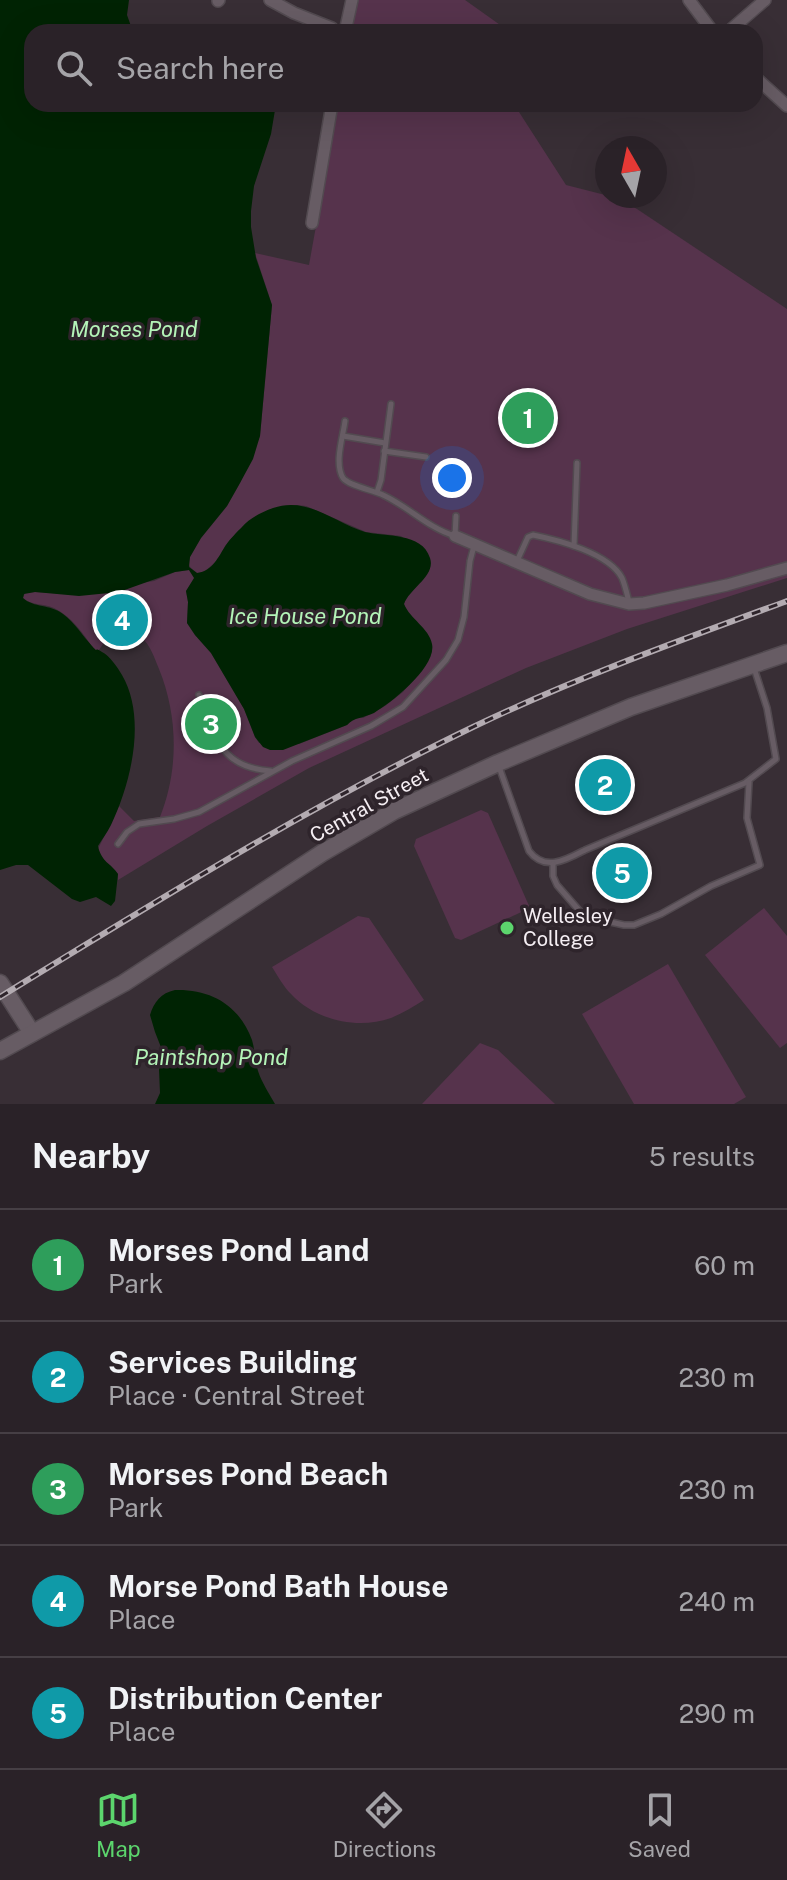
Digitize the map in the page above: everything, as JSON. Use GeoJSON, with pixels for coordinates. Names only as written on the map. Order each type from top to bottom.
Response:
{"type":"FeatureCollection","features":[{"type":"Feature","properties":{"kind":"main road","name":"Central Street"},"geometry":{"type":"LineString","coordinates":[[0,1051],[124,983],[322,853],[416,800],[631,707],[787,653]]}},
{"type":"Feature","properties":{"kind":"main road"},"geometry":{"type":"LineString","coordinates":[[0,983],[32,1033]]}},
{"type":"Feature","properties":{"kind":"street"},"geometry":{"type":"LineString","coordinates":[[270,0],[317,24]]}},
{"type":"Feature","properties":{"kind":"street"},"geometry":{"type":"LineString","coordinates":[[689,0],[707,24]]}},
{"type":"Feature","properties":{"kind":"street"},"geometry":{"type":"LineString","coordinates":[[737,24],[765,0]]}},
{"type":"Feature","properties":{"kind":"street"},"geometry":{"type":"LineString","coordinates":[[335,24],[351,5]]}},
{"type":"Feature","properties":{"kind":"street"},"geometry":{"type":"LineString","coordinates":[[763,84],[787,106]]}},
{"type":"Feature","properties":{"kind":"street"},"geometry":{"type":"LineString","coordinates":[[312,223],[331,112]]}},
{"type":"Feature","properties":{"kind":"street"},"geometry":{"type":"LineString","coordinates":[[455,536],[601,598],[629,604],[727,585],[787,568]]}},
{"type":"Feature","properties":{"kind":"lane"},"geometry":{"type":"LineString","coordinates":[[377,492],[391,404]]}},
{"type":"Feature","properties":{"kind":"lane"},"geometry":{"type":"LineString","coordinates":[[345,421],[340,459],[344,479],[392,499],[435,529],[455,536],[456,516]]}},
{"type":"Feature","properties":{"kind":"lane"},"geometry":{"type":"LineString","coordinates":[[343,436],[385,443]]}},
{"type":"Feature","properties":{"kind":"lane"},"geometry":{"type":"LineString","coordinates":[[384,451],[426,457]]}},
{"type":"Feature","properties":{"kind":"lane"},"geometry":{"type":"LineString","coordinates":[[574,546],[577,463]]}},
{"type":"Feature","properties":{"kind":"lane"},"geometry":{"type":"LineString","coordinates":[[517,562],[528,537],[533,535],[562,541],[595,555],[620,574],[629,604]]}},
{"type":"Feature","properties":{"kind":"lane"},"geometry":{"type":"LineString","coordinates":[[118,844],[127,832],[139,824],[199,812],[272,771],[397,711],[446,660],[458,640],[475,545]]}},
{"type":"Feature","properties":{"kind":"lane"},"geometry":{"type":"LineString","coordinates":[[498,763],[533,857],[553,864],[564,861],[749,781],[776,759],[767,708],[753,664]]}},
{"type":"Feature","properties":{"kind":"lane"},"geometry":{"type":"LineString","coordinates":[[199,695],[228,757],[248,767],[272,771]]}},
{"type":"Feature","properties":{"kind":"lane"},"geometry":{"type":"LineString","coordinates":[[553,864],[557,885],[584,916],[634,925],[661,914],[711,886],[760,865],[747,818],[749,781]]}},
{"type":"Feature","properties":{"kind":"shaded area"},"geometry":{"type":"Polygon","coordinates":[[[356,0],[465,0],[499,24],[352,24],[356,0]]]}},
{"type":"Feature","properties":{"kind":"shaded area"},"geometry":{"type":"Polygon","coordinates":[[[337,112],[519,112],[566,185],[595,192],[595,208],[635,208],[787,309],[787,578],[627,629],[526,668],[309,768],[118,880],[118,874],[105,862],[98,849],[119,806],[134,821],[160,817],[171,780],[173,724],[165,687],[152,652],[141,637],[107,638],[99,650],[94,650],[66,616],[46,605],[26,601],[23,598],[25,593],[68,594],[154,581],[189,570],[195,578],[186,591],[187,623],[211,653],[244,709],[259,743],[299,744],[347,725],[354,718],[363,718],[403,692],[428,660],[430,640],[404,604],[427,573],[430,559],[401,536],[366,532],[306,506],[281,506],[239,530],[225,546],[219,559],[204,572],[197,573],[188,564],[201,538],[227,506],[240,483],[260,436],[272,305],[255,253],[309,265],[337,112]]]}},
{"type":"Feature","properties":{"kind":"shaded area"},"geometry":{"type":"Polygon","coordinates":[[[481,810],[488,813],[530,908],[461,940],[455,938],[414,846],[416,839],[481,810]]]}},
{"type":"Feature","properties":{"kind":"shaded area"},"geometry":{"type":"Polygon","coordinates":[[[764,908],[787,936],[787,1043],[780,1048],[705,955],[764,908]]]}},
{"type":"Feature","properties":{"kind":"shaded area"},"geometry":{"type":"Polygon","coordinates":[[[358,916],[369,918],[424,1000],[395,1016],[351,1023],[324,1016],[301,1003],[288,991],[272,967],[358,916]]]}},
{"type":"Feature","properties":{"kind":"shaded area"},"geometry":{"type":"Polygon","coordinates":[[[668,964],[746,1097],[734,1104],[634,1104],[582,1014],[668,964]]]}},
{"type":"Feature","properties":{"kind":"shaded area"},"geometry":{"type":"Polygon","coordinates":[[[480,1043],[498,1050],[555,1104],[422,1104],[480,1043]]]}},
{"type":"Feature","properties":{"kind":"water","name":"Morses Pond"},"geometry":{"type":"Polygon","coordinates":[[[0,0],[129,0],[127,15],[130,24],[24,24],[24,112],[275,112],[254,186],[251,211],[256,258],[272,305],[260,436],[253,459],[240,483],[227,506],[201,538],[190,557],[189,567],[197,573],[207,569],[249,521],[286,505],[310,508],[365,532],[411,540],[426,550],[431,564],[426,576],[404,604],[430,638],[432,653],[420,673],[401,693],[374,713],[283,750],[270,750],[255,737],[244,709],[211,653],[187,623],[186,591],[194,578],[189,570],[119,592],[79,596],[24,594],[23,598],[27,601],[58,611],[75,625],[95,649],[114,662],[130,692],[135,730],[125,790],[98,846],[104,859],[118,874],[115,901],[111,906],[96,897],[80,902],[72,899],[28,865],[0,870],[0,0]]]}},
{"type":"Feature","properties":{"kind":"water","name":"Paintshop Pond"},"geometry":{"type":"Polygon","coordinates":[[[175,990],[212,996],[240,1017],[252,1040],[260,1075],[275,1104],[155,1104],[160,1093],[159,1069],[166,1060],[150,1015],[159,999],[175,990]]]}},
{"type":"Feature","properties":{"kind":"railway"},"geometry":{"type":"LineString","coordinates":[[0,997],[233,856],[412,757],[550,692],[787,601]]}},
{"type":"Feature","properties":{"kind":"place","name":"Morses Pond Land"},"geometry":{"type":"Point","coordinates":[528,418]}},
{"type":"Feature","properties":{"kind":"place","name":"Morse Pond Bath House"},"geometry":{"type":"Point","coordinates":[122,620]}},
{"type":"Feature","properties":{"kind":"place","name":"Morses Pond Beach"},"geometry":{"type":"Point","coordinates":[211,724]}},
{"type":"Feature","properties":{"kind":"place","name":"Services Building"},"geometry":{"type":"Point","coordinates":[605,785]}},
{"type":"Feature","properties":{"kind":"place","name":"Distribution Center"},"geometry":{"type":"Point","coordinates":[622,873]}},
{"type":"Feature","properties":{"kind":"place","name":"Wellesley College"},"geometry":{"type":"Point","coordinates":[507,928]}},
{"type":"Feature","properties":{"kind":"water label","name":"Ice House Pond"},"geometry":{"type":"Point","coordinates":[305,616]}}]}
